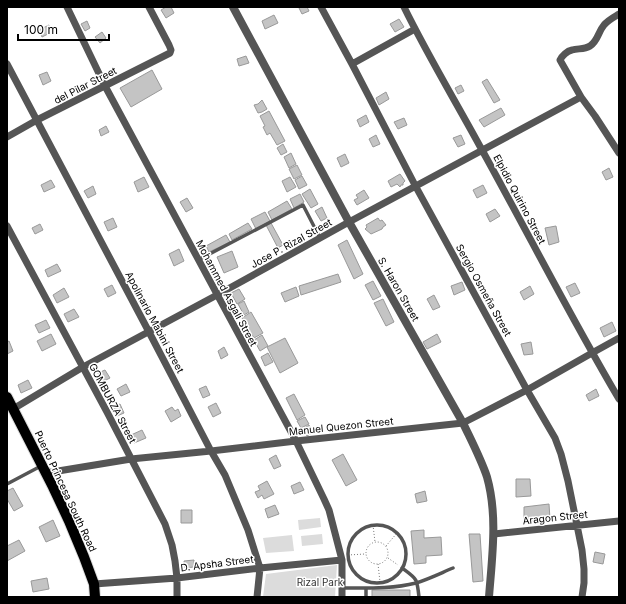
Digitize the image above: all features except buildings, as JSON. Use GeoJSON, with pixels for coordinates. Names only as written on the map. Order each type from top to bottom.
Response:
{"type":"FeatureCollection","features":[{"type":"Feature","properties":{"kind":"main road","name":"Puerto Princesa South Road"},"geometry":{"type":"LineString","coordinates":[[7,397],[69,520],[94,584],[93,596]]}},
{"type":"Feature","properties":{"kind":"street","name":"Mohammed Asgali Street"},"geometry":{"type":"LineString","coordinates":[[67,7],[105,86],[296,441],[327,505],[346,558],[342,597]]}},
{"type":"Feature","properties":{"kind":"street","name":"del Pilar Street"},"geometry":{"type":"LineString","coordinates":[[7,137],[37,120],[169,53],[171,51],[169,45],[149,7]]}},
{"type":"Feature","properties":{"kind":"street","name":"S. Haron Street"},"geometry":{"type":"LineString","coordinates":[[233,7],[349,222],[463,423],[474,446],[486,475],[491,498],[494,534],[489,597]]}},
{"type":"Feature","properties":{"kind":"street","name":"Sergio Osmeña Street"},"geometry":{"type":"LineString","coordinates":[[321,7],[416,187],[527,390],[555,438],[568,481],[582,550],[584,569],[582,597]]}},
{"type":"Feature","properties":{"kind":"street","name":"Elpidio Quirino Street"},"geometry":{"type":"LineString","coordinates":[[404,7],[592,353],[619,399]]}},
{"type":"Feature","properties":{"kind":"street"},"geometry":{"type":"LineString","coordinates":[[619,14],[604,25],[597,40],[590,46],[583,49],[571,50],[560,58],[560,62],[581,97],[619,153]]}},
{"type":"Feature","properties":{"kind":"street"},"geometry":{"type":"LineString","coordinates":[[352,64],[415,29]]}},
{"type":"Feature","properties":{"kind":"street","name":"Apolinario Mabini Street"},"geometry":{"type":"LineString","coordinates":[[7,64],[234,493],[260,568],[257,597]]}},
{"type":"Feature","properties":{"kind":"street","name":"Jose P. Rizal Street"},"geometry":{"type":"LineString","coordinates":[[13,409],[83,367],[581,97]]}},
{"type":"Feature","properties":{"kind":"street","name":"GOMBURZA Street"},"geometry":{"type":"LineString","coordinates":[[7,226],[108,412],[165,524],[172,545],[175,561],[177,597]]}},
{"type":"Feature","properties":{"kind":"street","name":"Manuel Quezon Street"},"geometry":{"type":"LineString","coordinates":[[44,469],[463,423],[527,390],[619,338]]}},
{"type":"Feature","properties":{"kind":"street","name":"Aragon Street"},"geometry":{"type":"LineString","coordinates":[[494,534],[619,521]]}},
{"type":"Feature","properties":{"kind":"street","name":"D. Apsha Street"},"geometry":{"type":"LineString","coordinates":[[94,584],[177,578],[346,558]]}},
{"type":"Feature","properties":{"kind":"lane"},"geometry":{"type":"LineString","coordinates":[[198,260],[302,205],[320,238]]}},
{"type":"Feature","properties":{"kind":"lane"},"geometry":{"type":"LineString","coordinates":[[7,484],[44,469]]}},
{"type":"Feature","properties":{"kind":"lane"},"geometry":{"type":"LineString","coordinates":[[373,525],[381,525],[391,528],[402,539],[405,549],[405,560],[398,574],[394,578],[380,583],[367,582],[358,576],[351,568],[346,558],[350,542],[356,533],[365,527],[373,525]]}},
{"type":"Feature","properties":{"kind":"lane"},"geometry":{"type":"LineString","coordinates":[[402,568],[414,577],[417,582],[419,597]]}},
{"type":"Feature","properties":{"kind":"lane"},"geometry":{"type":"LineString","coordinates":[[342,588],[397,586],[417,582],[454,568]]}},
{"type":"Feature","properties":{"kind":"lane"},"geometry":{"type":"LineString","coordinates":[[366,588],[366,597]]}},
{"type":"Feature","properties":{"kind":"path"},"geometry":{"type":"LineString","coordinates":[[373,525],[375,542]]}},
{"type":"Feature","properties":{"kind":"path"},"geometry":{"type":"LineString","coordinates":[[386,546],[397,533]]}},
{"type":"Feature","properties":{"kind":"path"},"geometry":{"type":"LineString","coordinates":[[379,542],[386,546],[388,553],[387,557],[382,563],[378,564],[368,560],[366,550],[370,544],[379,542]]}},
{"type":"Feature","properties":{"kind":"path"},"geometry":{"type":"LineString","coordinates":[[346,558],[366,554]]}},
{"type":"Feature","properties":{"kind":"path"},"geometry":{"type":"LineString","coordinates":[[387,557],[402,568]]}},
{"type":"Feature","properties":{"kind":"path"},"geometry":{"type":"LineString","coordinates":[[378,564],[380,583]]}},
{"type":"Feature","properties":{"kind":"green space"},"geometry":{"type":"Polygon","coordinates":[[[320,518],[321,527],[299,530],[298,520],[320,518]]]}},
{"type":"Feature","properties":{"kind":"green space"},"geometry":{"type":"Polygon","coordinates":[[[322,534],[323,544],[302,546],[301,536],[322,534]]]}},
{"type":"Feature","properties":{"kind":"green space"},"geometry":{"type":"Polygon","coordinates":[[[292,535],[294,551],[266,553],[263,538],[292,535]]]}},
{"type":"Feature","properties":{"kind":"green space","name":"Rizal Park"},"geometry":{"type":"Polygon","coordinates":[[[337,565],[335,597],[263,597],[266,574],[337,565]]]}}]}
